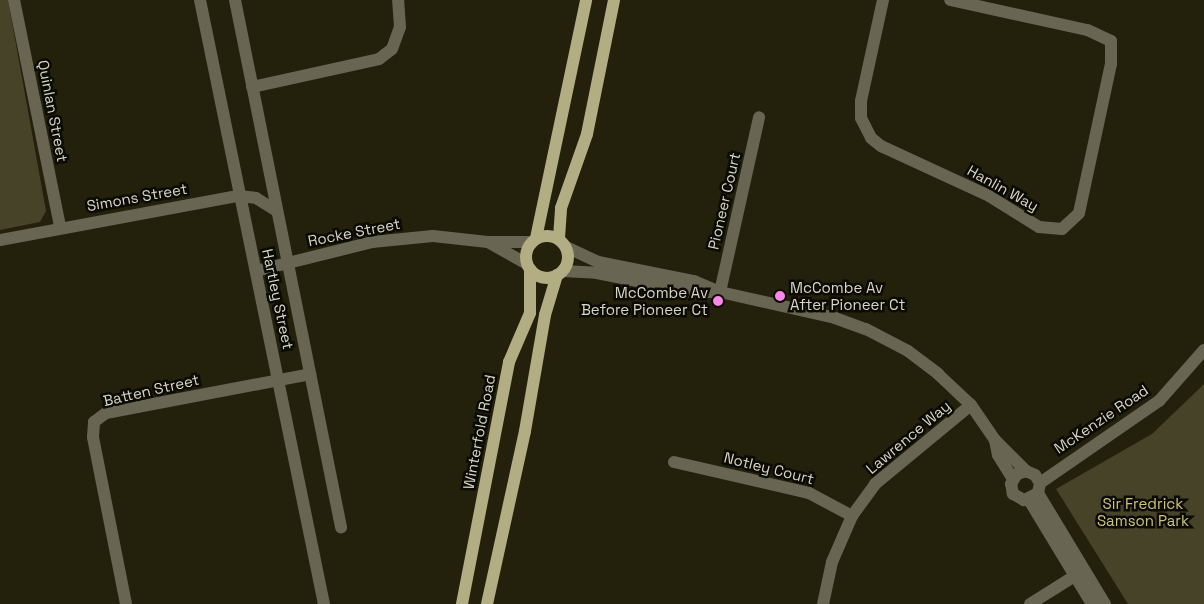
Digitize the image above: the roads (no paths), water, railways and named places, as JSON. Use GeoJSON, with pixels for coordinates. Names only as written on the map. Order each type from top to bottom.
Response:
{"type":"FeatureCollection","features":[{"type":"Feature","properties":{"kind":"main road"},"geometry":{"type":"LineString","coordinates":[[560,273],[545,278],[528,266],[526,251],[534,240],[586,0]]}},
{"type":"Feature","properties":{"kind":"main road"},"geometry":{"type":"LineString","coordinates":[[487,604],[525,431],[545,315],[560,273],[568,260],[562,243],[561,208],[587,134],[614,0]]}},
{"type":"Feature","properties":{"kind":"main road"},"geometry":{"type":"LineString","coordinates":[[534,240],[547,236],[562,243]]}},
{"type":"Feature","properties":{"kind":"main road","name":"Winterfold Road"},"geometry":{"type":"LineString","coordinates":[[462,604],[509,362],[530,313],[528,266]]}},
{"type":"Feature","properties":{"kind":"street","name":"Quinlan Street"},"geometry":{"type":"LineString","coordinates":[[14,0],[60,228]]}},
{"type":"Feature","properties":{"kind":"street","name":"Hartley Street"},"geometry":{"type":"LineString","coordinates":[[200,0],[238,196],[256,271],[324,604]]}},
{"type":"Feature","properties":{"kind":"street","name":"Hartley Street"},"geometry":{"type":"LineString","coordinates":[[235,0],[286,263],[341,526]]}},
{"type":"Feature","properties":{"kind":"street"},"geometry":{"type":"LineString","coordinates":[[252,87],[379,59],[392,49],[400,27],[398,0]]}},
{"type":"Feature","properties":{"kind":"street","name":"Hanlin Way"},"geometry":{"type":"LineString","coordinates":[[883,0],[861,101],[861,118],[871,138],[881,146],[989,196],[1039,227],[1062,229],[1079,212],[1111,64],[1111,42],[1087,30],[954,0]]}},
{"type":"Feature","properties":{"kind":"street","name":"Pioneer Court"},"geometry":{"type":"LineString","coordinates":[[720,292],[759,117]]}},
{"type":"Feature","properties":{"kind":"street","name":"Simons Street"},"geometry":{"type":"LineString","coordinates":[[0,240],[238,196],[256,198],[276,211]]}},
{"type":"Feature","properties":{"kind":"street","name":"Rocke Street"},"geometry":{"type":"LineString","coordinates":[[256,271],[405,237],[452,236],[488,242],[534,240]]}},
{"type":"Feature","properties":{"kind":"street","name":"Rocke Street"},"geometry":{"type":"LineString","coordinates":[[488,242],[528,266]]}},
{"type":"Feature","properties":{"kind":"street"},"geometry":{"type":"LineString","coordinates":[[562,243],[598,262],[694,281],[720,292],[836,318],[866,329],[923,362],[971,405],[995,440],[1034,484],[1079,573],[1092,604]]}},
{"type":"Feature","properties":{"kind":"street"},"geometry":{"type":"LineString","coordinates":[[560,273],[597,273],[691,292],[720,292]]}},
{"type":"Feature","properties":{"kind":"street","name":"McKenzie Road"},"geometry":{"type":"LineString","coordinates":[[1012,479],[1034,484],[1159,401],[1204,350]]}},
{"type":"Feature","properties":{"kind":"street","name":"Batten Street"},"geometry":{"type":"LineString","coordinates":[[126,604],[93,437],[94,422],[106,413],[310,374]]}},
{"type":"Feature","properties":{"kind":"street","name":"Lawrence Way"},"geometry":{"type":"LineString","coordinates":[[823,604],[832,562],[852,516],[874,484],[971,405]]}},
{"type":"Feature","properties":{"kind":"street"},"geometry":{"type":"LineString","coordinates":[[995,440],[998,455],[1012,479],[1014,494],[1019,499],[1034,484]]}},
{"type":"Feature","properties":{"kind":"street","name":"Notley Court"},"geometry":{"type":"LineString","coordinates":[[674,462],[809,493],[852,516]]}},
{"type":"Feature","properties":{"kind":"street"},"geometry":{"type":"LineString","coordinates":[[1030,604],[1079,573]]}},
{"type":"Feature","properties":{"kind":"street"},"geometry":{"type":"LineString","coordinates":[[1079,573],[1105,604]]}},
{"type":"Feature","properties":{"kind":"place","name":"McCombe Av After Pioneer Ct"},"geometry":{"type":"Point","coordinates":[780,296]}},
{"type":"Feature","properties":{"kind":"place","name":"McCombe Av Before Pioneer Ct"},"geometry":{"type":"Point","coordinates":[718,301]}},
{"type":"Feature","properties":{"kind":"park label","name":"Sir Fredrick Samson Park"},"geometry":{"type":"Point","coordinates":[1143,512]}}]}
